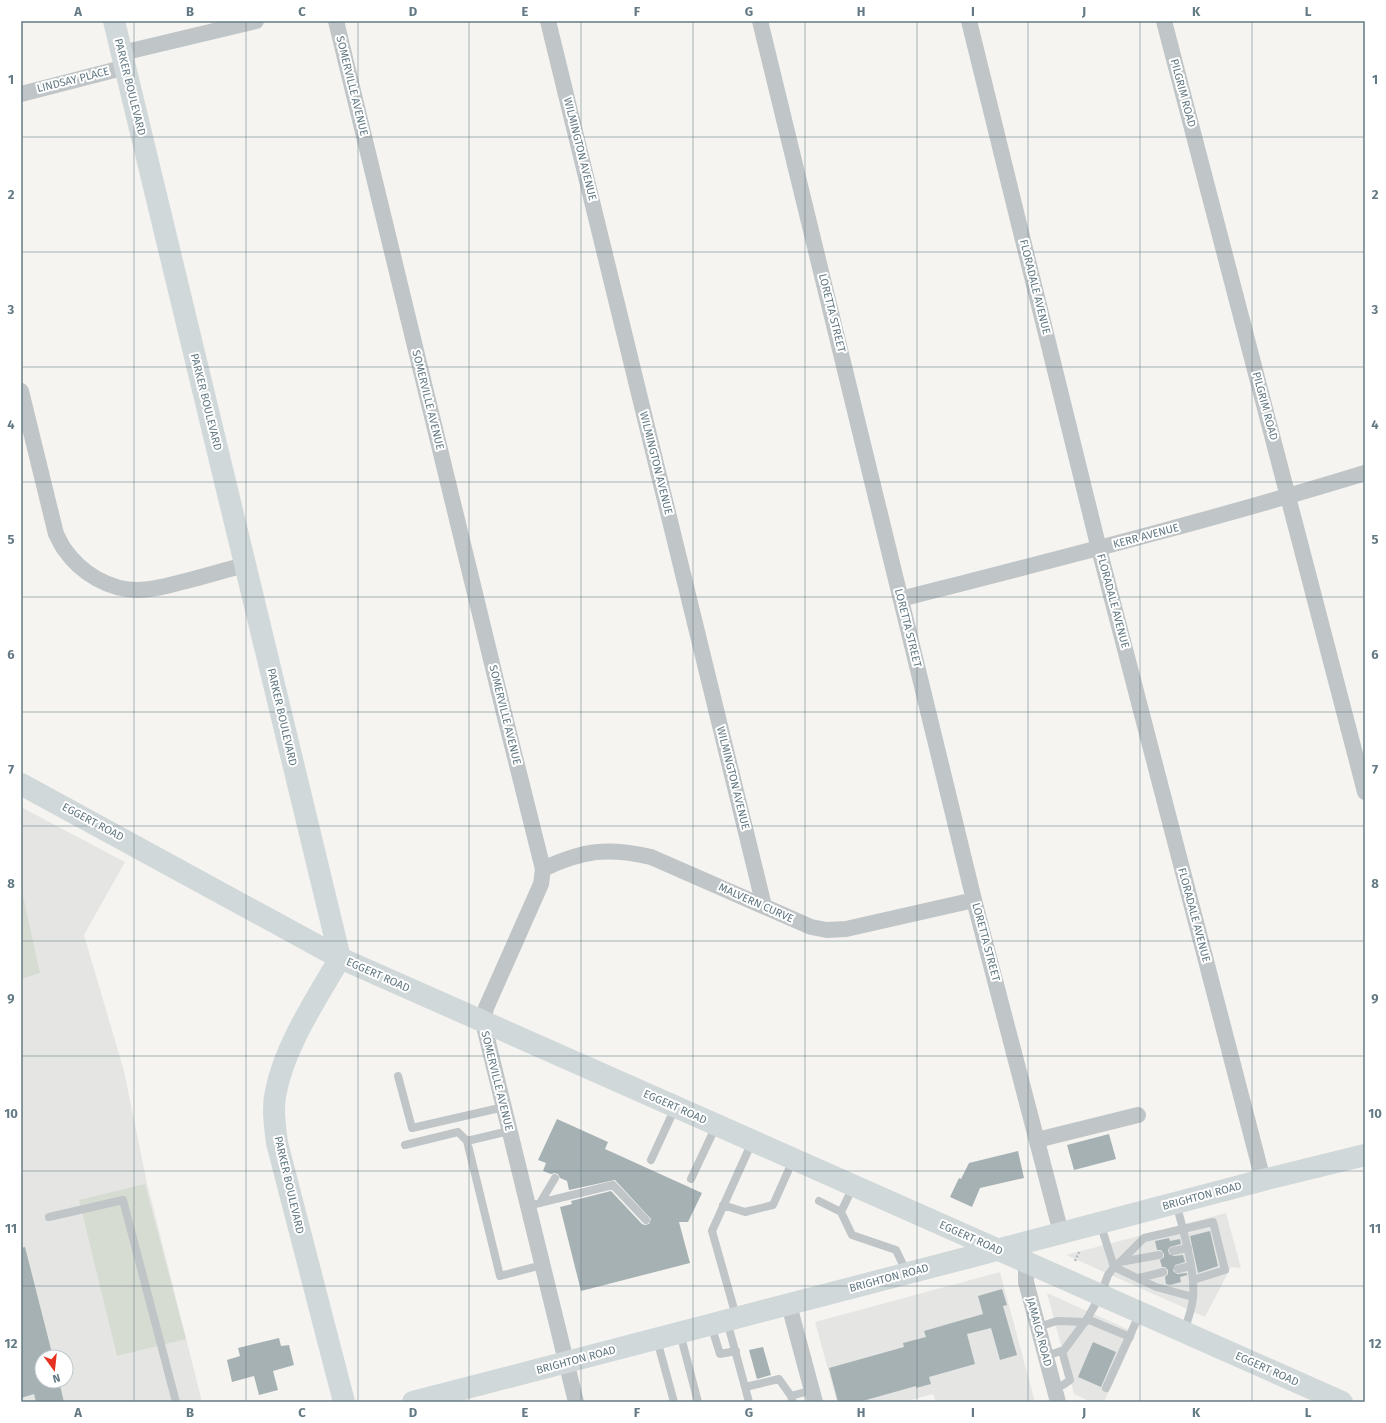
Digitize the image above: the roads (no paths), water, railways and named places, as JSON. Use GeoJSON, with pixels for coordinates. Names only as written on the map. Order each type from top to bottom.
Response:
{"type":"FeatureCollection","features":[{"type":"Feature","properties":{"kind":"street","name":"PARKER BOULEVARD"},"geometry":{"type":"LineString","coordinates":[[114,21],[340,958],[294,1039],[282,1067],[276,1092],[275,1118],[277,1143],[344,1402]]}},
{"type":"Feature","properties":{"kind":"street","name":"LINDSAY PLACE"},"geometry":{"type":"LineString","coordinates":[[21,94],[124,60],[256,21]]}},
{"type":"Feature","properties":{"kind":"street","name":"SOMERVILLE AVENUE"},"geometry":{"type":"LineString","coordinates":[[336,21],[543,869],[541,884],[486,1008],[483,1022],[509,1131],[534,1205],[542,1265],[576,1402]]}},
{"type":"Feature","properties":{"kind":"street","name":"WILMINGTON AVENUE"},"geometry":{"type":"LineString","coordinates":[[548,21],[764,906]]}},
{"type":"Feature","properties":{"kind":"street","name":"LORETTA STREET"},"geometry":{"type":"LineString","coordinates":[[760,21],[902,599],[974,900],[1061,1233]]}},
{"type":"Feature","properties":{"kind":"street","name":"FLORADALE AVENUE"},"geometry":{"type":"LineString","coordinates":[[969,21],[1099,549],[1263,1180]]}},
{"type":"Feature","properties":{"kind":"street","name":"PILGRIM ROAD"},"geometry":{"type":"LineString","coordinates":[[1164,21],[1365,792]]}},
{"type":"Feature","properties":{"kind":"street"},"geometry":{"type":"LineString","coordinates":[[21,391],[56,534],[65,550],[88,574],[105,583],[122,588],[138,590],[159,588],[245,565]]}},
{"type":"Feature","properties":{"kind":"street","name":"KERR AVENUE"},"geometry":{"type":"LineString","coordinates":[[902,599],[1099,549],[1288,497],[1365,473]]}},
{"type":"Feature","properties":{"kind":"street","name":"EGGERT ROAD"},"geometry":{"type":"LineString","coordinates":[[21,784],[340,958],[1342,1402]]}},
{"type":"Feature","properties":{"kind":"street","name":"MALVERN CURVE"},"geometry":{"type":"LineString","coordinates":[[543,869],[563,859],[584,853],[607,850],[629,852],[651,857],[811,927],[827,930],[846,929],[974,900]]}},
{"type":"Feature","properties":{"kind":"street"},"geometry":{"type":"LineString","coordinates":[[1037,1140],[1138,1115]]}},
{"type":"Feature","properties":{"kind":"street","name":"BRIGHTON ROAD"},"geometry":{"type":"LineString","coordinates":[[413,1402],[1365,1154]]}},
{"type":"Feature","properties":{"kind":"street","name":"JAMAICA ROAD"},"geometry":{"type":"LineString","coordinates":[[1026,1262],[1026,1282],[1056,1395]]}},
{"type":"Feature","properties":{"kind":"street"},"geometry":{"type":"LineString","coordinates":[[789,1305],[814,1396]]}},
{"type":"Feature","properties":{"kind":"lane"},"geometry":{"type":"LineString","coordinates":[[398,1076],[412,1128],[504,1107]]}},
{"type":"Feature","properties":{"kind":"lane"},"geometry":{"type":"LineString","coordinates":[[651,1160],[676,1107]]}},
{"type":"Feature","properties":{"kind":"lane"},"geometry":{"type":"LineString","coordinates":[[691,1179],[717,1125]]}},
{"type":"Feature","properties":{"kind":"lane"},"geometry":{"type":"LineString","coordinates":[[467,1141],[509,1131]]}},
{"type":"Feature","properties":{"kind":"lane"},"geometry":{"type":"LineString","coordinates":[[405,1145],[458,1132],[467,1141],[500,1276],[542,1265]]}},
{"type":"Feature","properties":{"kind":"lane"},"geometry":{"type":"LineString","coordinates":[[749,1402],[736,1350],[725,1321],[712,1231],[752,1141]]}},
{"type":"Feature","properties":{"kind":"lane"},"geometry":{"type":"LineString","coordinates":[[724,1205],[745,1212],[773,1205],[793,1159]]}},
{"type":"Feature","properties":{"kind":"lane"},"geometry":{"type":"LineString","coordinates":[[534,1205],[555,1178]]}},
{"type":"Feature","properties":{"kind":"lane"},"geometry":{"type":"LineString","coordinates":[[534,1205],[613,1186],[646,1220]]}},
{"type":"Feature","properties":{"kind":"lane"},"geometry":{"type":"LineString","coordinates":[[841,1212],[853,1186]]}},
{"type":"Feature","properties":{"kind":"lane"},"geometry":{"type":"LineString","coordinates":[[49,1217],[123,1200],[176,1402]]}},
{"type":"Feature","properties":{"kind":"lane"},"geometry":{"type":"LineString","coordinates":[[819,1201],[841,1212],[852,1235],[896,1250],[908,1274]]}},
{"type":"Feature","properties":{"kind":"lane"},"geometry":{"type":"LineString","coordinates":[[1176,1203],[1188,1248],[1192,1280],[1193,1297],[1191,1312],[1184,1331]]}},
{"type":"Feature","properties":{"kind":"lane"},"geometry":{"type":"LineString","coordinates":[[1046,1356],[1062,1351],[1086,1321],[1101,1294],[1108,1275],[1144,1238],[1213,1222],[1225,1270],[1192,1280]]}},
{"type":"Feature","properties":{"kind":"lane"},"geometry":{"type":"LineString","coordinates":[[1100,1223],[1117,1265],[1156,1287],[1193,1297]]}},
{"type":"Feature","properties":{"kind":"lane"},"geometry":{"type":"LineString","coordinates":[[1173,1252],[1188,1248]]}},
{"type":"Feature","properties":{"kind":"lane"},"geometry":{"type":"LineString","coordinates":[[1117,1265],[1159,1255]]}},
{"type":"Feature","properties":{"kind":"lane"},"geometry":{"type":"LineString","coordinates":[[1178,1269],[1191,1266]]}},
{"type":"Feature","properties":{"kind":"lane"},"geometry":{"type":"LineString","coordinates":[[1139,1278],[1163,1272]]}},
{"type":"Feature","properties":{"kind":"lane"},"geometry":{"type":"LineString","coordinates":[[1106,1388],[1140,1312]]}},
{"type":"Feature","properties":{"kind":"lane"},"geometry":{"type":"LineString","coordinates":[[725,1321],[720,1354],[736,1350]]}},
{"type":"Feature","properties":{"kind":"lane"},"geometry":{"type":"LineString","coordinates":[[1038,1327],[1057,1321],[1086,1321],[1130,1336]]}},
{"type":"Feature","properties":{"kind":"lane"},"geometry":{"type":"LineString","coordinates":[[680,1333],[698,1402]]}},
{"type":"Feature","properties":{"kind":"lane"},"geometry":{"type":"LineString","coordinates":[[657,1339],[674,1402]]}},
{"type":"Feature","properties":{"kind":"lane"},"geometry":{"type":"LineString","coordinates":[[1056,1395],[1063,1385],[1070,1380],[1062,1351]]}},
{"type":"Feature","properties":{"kind":"lane"},"geometry":{"type":"LineString","coordinates":[[745,1387],[779,1378],[792,1399],[814,1396]]}}]}
